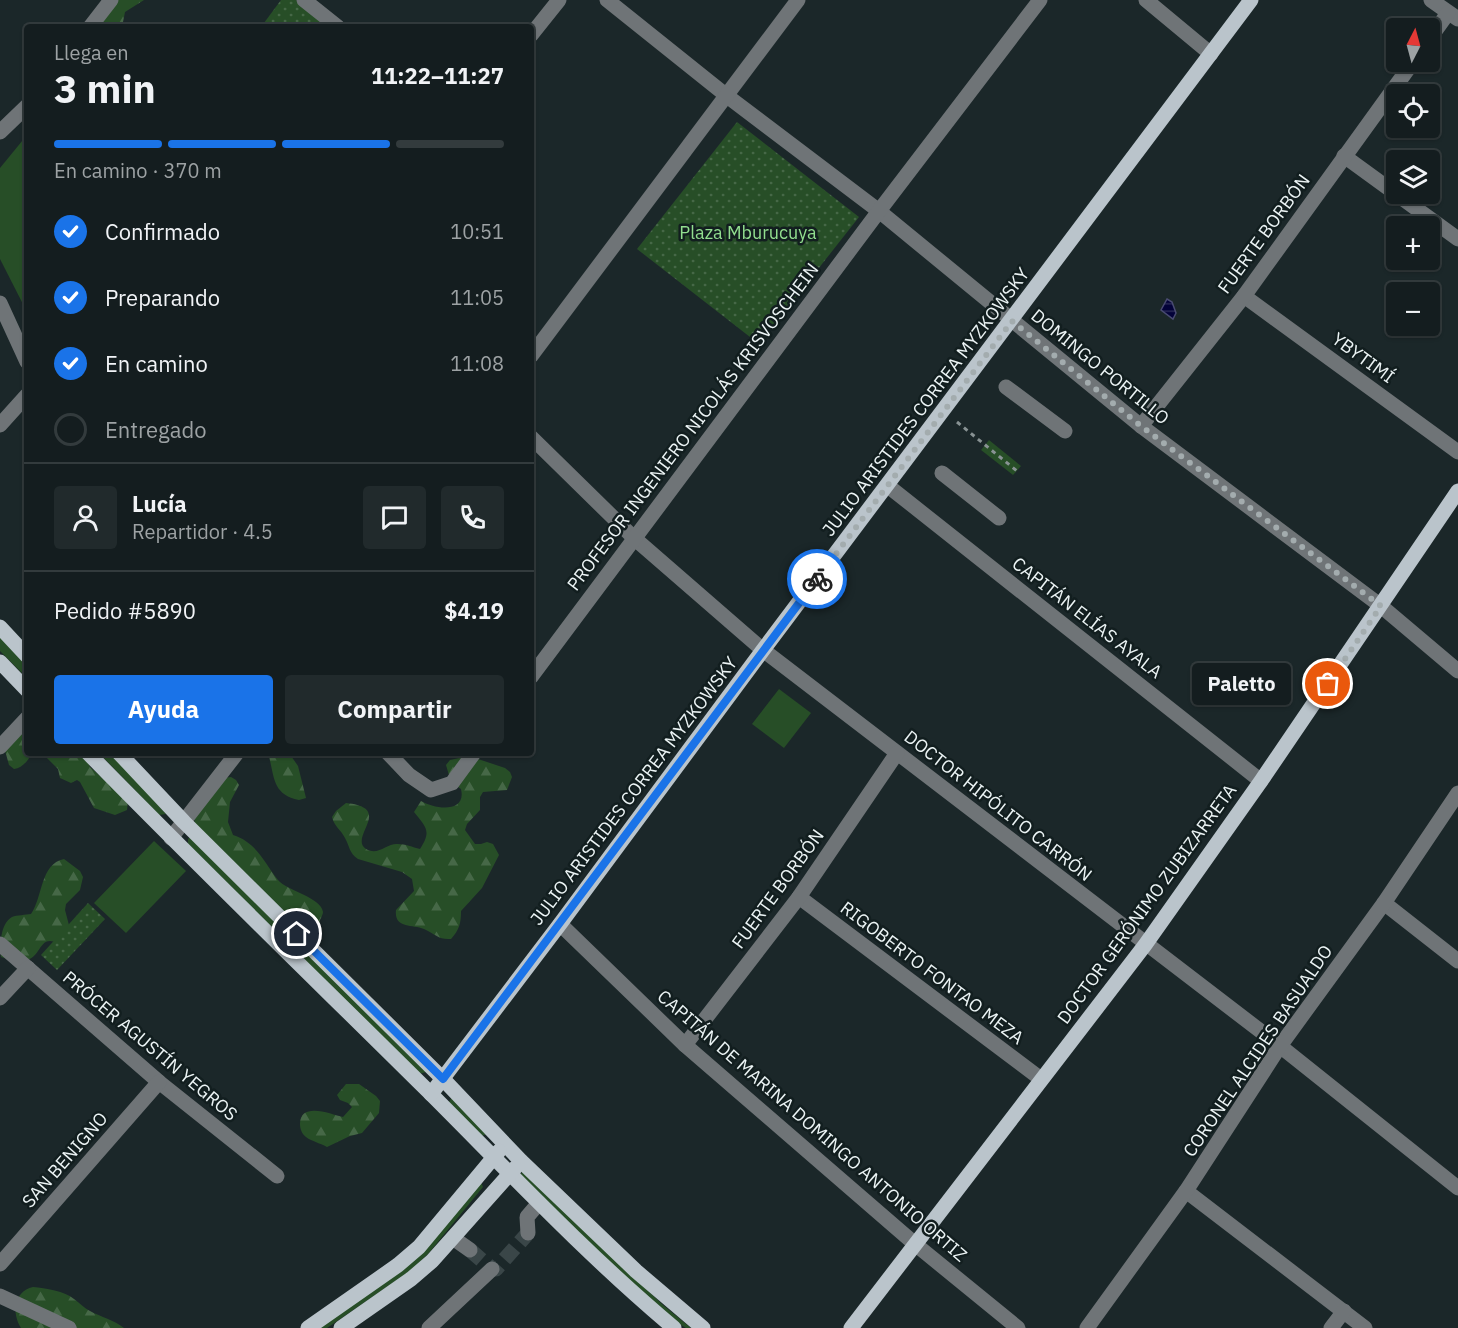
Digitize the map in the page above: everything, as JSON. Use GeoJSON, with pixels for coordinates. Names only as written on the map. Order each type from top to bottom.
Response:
{"type":"FeatureCollection","features":[{"type":"Feature","properties":{"kind":"main road","name":"JULIO ARISTIDES CORREA MYZKOWSKY"},"geometry":{"type":"LineString","coordinates":[[437,1086],[1251,0]]}},
{"type":"Feature","properties":{"kind":"main road","name":"DOCTOR GERÓNIMO ZUBIZARRETA"},"geometry":{"type":"LineString","coordinates":[[851,1328],[1146,945],[1261,781],[1458,491]]}},
{"type":"Feature","properties":{"kind":"main road"},"geometry":{"type":"LineString","coordinates":[[0,627],[24,653]]}},
{"type":"Feature","properties":{"kind":"main road"},"geometry":{"type":"LineString","coordinates":[[0,662],[24,687]]}},
{"type":"Feature","properties":{"kind":"main road"},"geometry":{"type":"LineString","coordinates":[[91,756],[171,838],[437,1086],[505,1144],[636,1271],[703,1328]]}},
{"type":"Feature","properties":{"kind":"main road"},"geometry":{"type":"LineString","coordinates":[[122,756],[437,1086],[493,1158],[627,1289],[674,1328]]}},
{"type":"Feature","properties":{"kind":"main road"},"geometry":{"type":"LineString","coordinates":[[308,1328],[398,1265],[418,1247],[505,1144]]}},
{"type":"Feature","properties":{"kind":"main road"},"geometry":{"type":"LineString","coordinates":[[341,1328],[411,1279],[432,1261],[522,1161]]}},
{"type":"Feature","properties":{"kind":"street"},"geometry":{"type":"LineString","coordinates":[[92,24],[111,0]]}},
{"type":"Feature","properties":{"kind":"street"},"geometry":{"type":"LineString","coordinates":[[304,0],[334,24]]}},
{"type":"Feature","properties":{"kind":"street"},"geometry":{"type":"LineString","coordinates":[[534,31],[559,0]]}},
{"type":"Feature","properties":{"kind":"street","name":"DOMINGO PORTILLO"},"geometry":{"type":"LineString","coordinates":[[607,0],[727,96],[879,211],[1141,426],[1381,606],[1458,671]]}},
{"type":"Feature","properties":{"kind":"street"},"geometry":{"type":"LineString","coordinates":[[534,352],[798,0]]}},
{"type":"Feature","properties":{"kind":"street","name":"PROFESOR INGENIERO NICOLÁS KRISVOSCHEIN"},"geometry":{"type":"LineString","coordinates":[[534,673],[879,211],[1040,0]]}},
{"type":"Feature","properties":{"kind":"street"},"geometry":{"type":"LineString","coordinates":[[1146,0],[1211,54]]}},
{"type":"Feature","properties":{"kind":"street"},"geometry":{"type":"LineString","coordinates":[[1431,0],[1453,16],[1440,28]]}},
{"type":"Feature","properties":{"kind":"street","name":"FUERTE BORBÓN"},"geometry":{"type":"LineString","coordinates":[[1141,426],[1244,296],[1406,72]]}},
{"type":"Feature","properties":{"kind":"street"},"geometry":{"type":"LineString","coordinates":[[0,132],[24,109]]}},
{"type":"Feature","properties":{"kind":"street"},"geometry":{"type":"LineString","coordinates":[[1344,156],[1458,239]]}},
{"type":"Feature","properties":{"kind":"street","name":"YBYTIMÍ"},"geometry":{"type":"LineString","coordinates":[[1244,296],[1458,452]]}},
{"type":"Feature","properties":{"kind":"street"},"geometry":{"type":"LineString","coordinates":[[0,303],[24,355]]}},
{"type":"Feature","properties":{"kind":"street"},"geometry":{"type":"LineString","coordinates":[[1006,387],[1065,431]]}},
{"type":"Feature","properties":{"kind":"street"},"geometry":{"type":"LineString","coordinates":[[0,425],[24,398]]}},
{"type":"Feature","properties":{"kind":"street","name":"DOCTOR HIPÓLITO CARRÓN"},"geometry":{"type":"LineString","coordinates":[[534,440],[634,538],[763,650],[1280,1046],[1458,1188]]}},
{"type":"Feature","properties":{"kind":"street"},"geometry":{"type":"LineString","coordinates":[[942,473],[999,518]]}},
{"type":"Feature","properties":{"kind":"street","name":"CAPITÁN ELÍAS AYALA"},"geometry":{"type":"LineString","coordinates":[[888,486],[1261,781]]}},
{"type":"Feature","properties":{"kind":"street"},"geometry":{"type":"LineString","coordinates":[[0,747],[24,721]]}},
{"type":"Feature","properties":{"kind":"street","name":"FUERTE BORBÓN"},"geometry":{"type":"LineString","coordinates":[[685,1046],[799,897],[897,753]]}},
{"type":"Feature","properties":{"kind":"street"},"geometry":{"type":"LineString","coordinates":[[171,838],[235,756]]}},
{"type":"Feature","properties":{"kind":"street"},"geometry":{"type":"LineString","coordinates":[[391,756],[409,775],[431,790],[452,783],[472,756]]}},
{"type":"Feature","properties":{"kind":"street","name":"CORONEL ALCIDES BASUALDO"},"geometry":{"type":"LineString","coordinates":[[1087,1328],[1186,1191],[1280,1046],[1384,903],[1458,794]]}},
{"type":"Feature","properties":{"kind":"street","name":"RIGOBERTO FONTAO MEZA"},"geometry":{"type":"LineString","coordinates":[[799,897],[1041,1079]]}},
{"type":"Feature","properties":{"kind":"street"},"geometry":{"type":"LineString","coordinates":[[1384,903],[1458,961]]}},
{"type":"Feature","properties":{"kind":"street","name":"CAPITÁN DE MARINA DOMINGO ANTONIO ORTIZ"},"geometry":{"type":"LineString","coordinates":[[560,924],[685,1046],[915,1244],[1018,1328]]}},
{"type":"Feature","properties":{"kind":"street","name":"PRÓCER AGUSTÍN YEGROS"},"geometry":{"type":"LineString","coordinates":[[0,944],[159,1082],[277,1176]]}},
{"type":"Feature","properties":{"kind":"street"},"geometry":{"type":"LineString","coordinates":[[0,998],[28,968]]}},
{"type":"Feature","properties":{"kind":"street","name":"SAN BENIGNO"},"geometry":{"type":"LineString","coordinates":[[0,1264],[159,1082]]}},
{"type":"Feature","properties":{"kind":"street"},"geometry":{"type":"LineString","coordinates":[[1186,1191],[1365,1328]]}},
{"type":"Feature","properties":{"kind":"street"},"geometry":{"type":"LineString","coordinates":[[528,1233],[526,1216],[539,1203]]}},
{"type":"Feature","properties":{"kind":"street"},"geometry":{"type":"LineString","coordinates":[[453,1238],[470,1250]]}},
{"type":"Feature","properties":{"kind":"street"},"geometry":{"type":"LineString","coordinates":[[429,1328],[492,1269]]}},
{"type":"Feature","properties":{"kind":"street"},"geometry":{"type":"LineString","coordinates":[[0,1296],[69,1328]]}},
{"type":"Feature","properties":{"kind":"street"},"geometry":{"type":"LineString","coordinates":[[1330,1328],[1344,1311]]}},
{"type":"Feature","properties":{"kind":"path"},"geometry":{"type":"LineString","coordinates":[[957,422],[1017,471]]}},
{"type":"Feature","properties":{"kind":"green space"},"geometry":{"type":"Polygon","coordinates":[[[108,0],[144,0],[125,12],[123,24],[98,24],[108,0]]]}},
{"type":"Feature","properties":{"kind":"green space"},"geometry":{"type":"Polygon","coordinates":[[[281,0],[296,0],[329,24],[263,24],[281,0]]]}},
{"type":"Feature","properties":{"kind":"green space","name":"Plaza Mburucuya"},"geometry":{"type":"Polygon","coordinates":[[[737,122],[859,217],[759,344],[637,249],[737,122]]]}},
{"type":"Feature","properties":{"kind":"green space"},"geometry":{"type":"Polygon","coordinates":[[[24,139],[24,306],[0,259],[0,168],[24,139]]]}},
{"type":"Feature","properties":{"kind":"green space"},"geometry":{"type":"Polygon","coordinates":[[[989,440],[1021,466],[1013,475],[981,450],[989,440]]]}},
{"type":"Feature","properties":{"kind":"green space"},"geometry":{"type":"Polygon","coordinates":[[[0,637],[24,662],[24,675],[0,651],[0,637]]]}},
{"type":"Feature","properties":{"kind":"green space"},"geometry":{"type":"Polygon","coordinates":[[[779,689],[811,713],[784,748],[752,724],[779,689]]]}},
{"type":"Feature","properties":{"kind":"green space"},"geometry":{"type":"Polygon","coordinates":[[[24,731],[24,756],[30,756],[29,759],[14,769],[9,765],[3,743],[24,731]]]}},
{"type":"Feature","properties":{"kind":"green space"},"geometry":{"type":"Polygon","coordinates":[[[45,756],[85,756],[90,767],[128,801],[127,810],[115,815],[94,808],[80,782],[77,780],[71,783],[60,778],[58,769],[45,756]]]}},
{"type":"Feature","properties":{"kind":"green space"},"geometry":{"type":"Polygon","coordinates":[[[102,756],[115,756],[166,814],[159,815],[102,756]]]}},
{"type":"Feature","properties":{"kind":"green space"},"geometry":{"type":"Polygon","coordinates":[[[269,756],[291,756],[298,766],[306,798],[299,800],[283,793],[274,776],[269,756]]]}},
{"type":"Feature","properties":{"kind":"green space"},"geometry":{"type":"Polygon","coordinates":[[[469,756],[505,768],[512,777],[507,790],[483,792],[480,797],[480,810],[467,824],[465,830],[475,844],[487,842],[493,844],[499,855],[482,888],[461,911],[456,933],[451,939],[447,939],[440,938],[424,929],[405,925],[398,920],[396,910],[414,891],[412,879],[402,872],[355,857],[332,817],[346,803],[360,806],[367,811],[369,817],[362,837],[362,844],[366,849],[374,851],[397,844],[420,849],[427,833],[414,812],[421,801],[441,807],[454,806],[459,803],[462,797],[461,789],[451,782],[446,765],[450,760],[469,756]]]}},
{"type":"Feature","properties":{"kind":"green space"},"geometry":{"type":"Polygon","coordinates":[[[231,777],[239,785],[230,802],[228,822],[233,835],[248,842],[254,848],[282,884],[310,898],[321,907],[323,913],[318,929],[309,939],[196,827],[193,815],[224,778],[231,777]]]}},
{"type":"Feature","properties":{"kind":"green space"},"geometry":{"type":"Polygon","coordinates":[[[190,837],[426,1072],[419,1074],[188,844],[190,837]]]}},
{"type":"Feature","properties":{"kind":"green space"},"geometry":{"type":"Polygon","coordinates":[[[154,841],[186,871],[126,933],[94,903],[154,841]]]}},
{"type":"Feature","properties":{"kind":"green space"},"geometry":{"type":"Polygon","coordinates":[[[64,859],[80,871],[83,877],[80,890],[66,904],[65,910],[70,929],[64,946],[52,941],[45,942],[31,959],[24,961],[1,957],[3,930],[8,920],[12,917],[31,914],[50,867],[64,859]]]}},
{"type":"Feature","properties":{"kind":"green space"},"geometry":{"type":"Polygon","coordinates":[[[88,903],[105,919],[57,970],[41,955],[88,903]]]}},
{"type":"Feature","properties":{"kind":"green space"},"geometry":{"type":"Polygon","coordinates":[[[346,1084],[359,1084],[376,1096],[380,1101],[379,1113],[362,1133],[327,1147],[310,1140],[303,1134],[300,1124],[301,1117],[310,1111],[317,1111],[343,1117],[352,1107],[340,1100],[337,1095],[346,1084]]]}},
{"type":"Feature","properties":{"kind":"green space"},"geometry":{"type":"Polygon","coordinates":[[[452,1097],[487,1134],[482,1136],[449,1102],[452,1097]]]}},
{"type":"Feature","properties":{"kind":"green space"},"geometry":{"type":"Polygon","coordinates":[[[522,1171],[663,1305],[691,1328],[686,1328],[657,1310],[521,1175],[522,1171]]]}},
{"type":"Feature","properties":{"kind":"green space"},"geometry":{"type":"Polygon","coordinates":[[[481,1182],[483,1187],[428,1254],[410,1271],[327,1328],[315,1328],[405,1266],[481,1182]]]}},
{"type":"Feature","properties":{"kind":"green space"},"geometry":{"type":"Polygon","coordinates":[[[33,1287],[49,1289],[70,1296],[88,1310],[124,1328],[21,1328],[16,1316],[16,1304],[21,1293],[33,1287]]]}},
{"type":"Feature","properties":{"kind":"shaded area"},"geometry":{"type":"Polygon","coordinates":[[[1167,299],[1172,302],[1176,313],[1173,319],[1161,310],[1167,299]]]}},
{"type":"Feature","properties":{"kind":"tunnel"},"geometry":{"type":"LineString","coordinates":[[470,1250],[492,1269],[496,1269],[528,1233]]}},
{"type":"Feature","properties":{"kind":"way so far"},"geometry":{"type":"LineString","coordinates":[[817,579],[1012,321],[1141,426],[1381,606],[1328,684]]}},
{"type":"Feature","properties":{"kind":"place","name":"Paletto"},"geometry":{"type":"Point","coordinates":[1328,684]}},
{"type":"Feature","properties":{"kind":"route"},"geometry":{"type":"LineString","coordinates":[[297,934],[443,1079],[817,579]]}}]}
